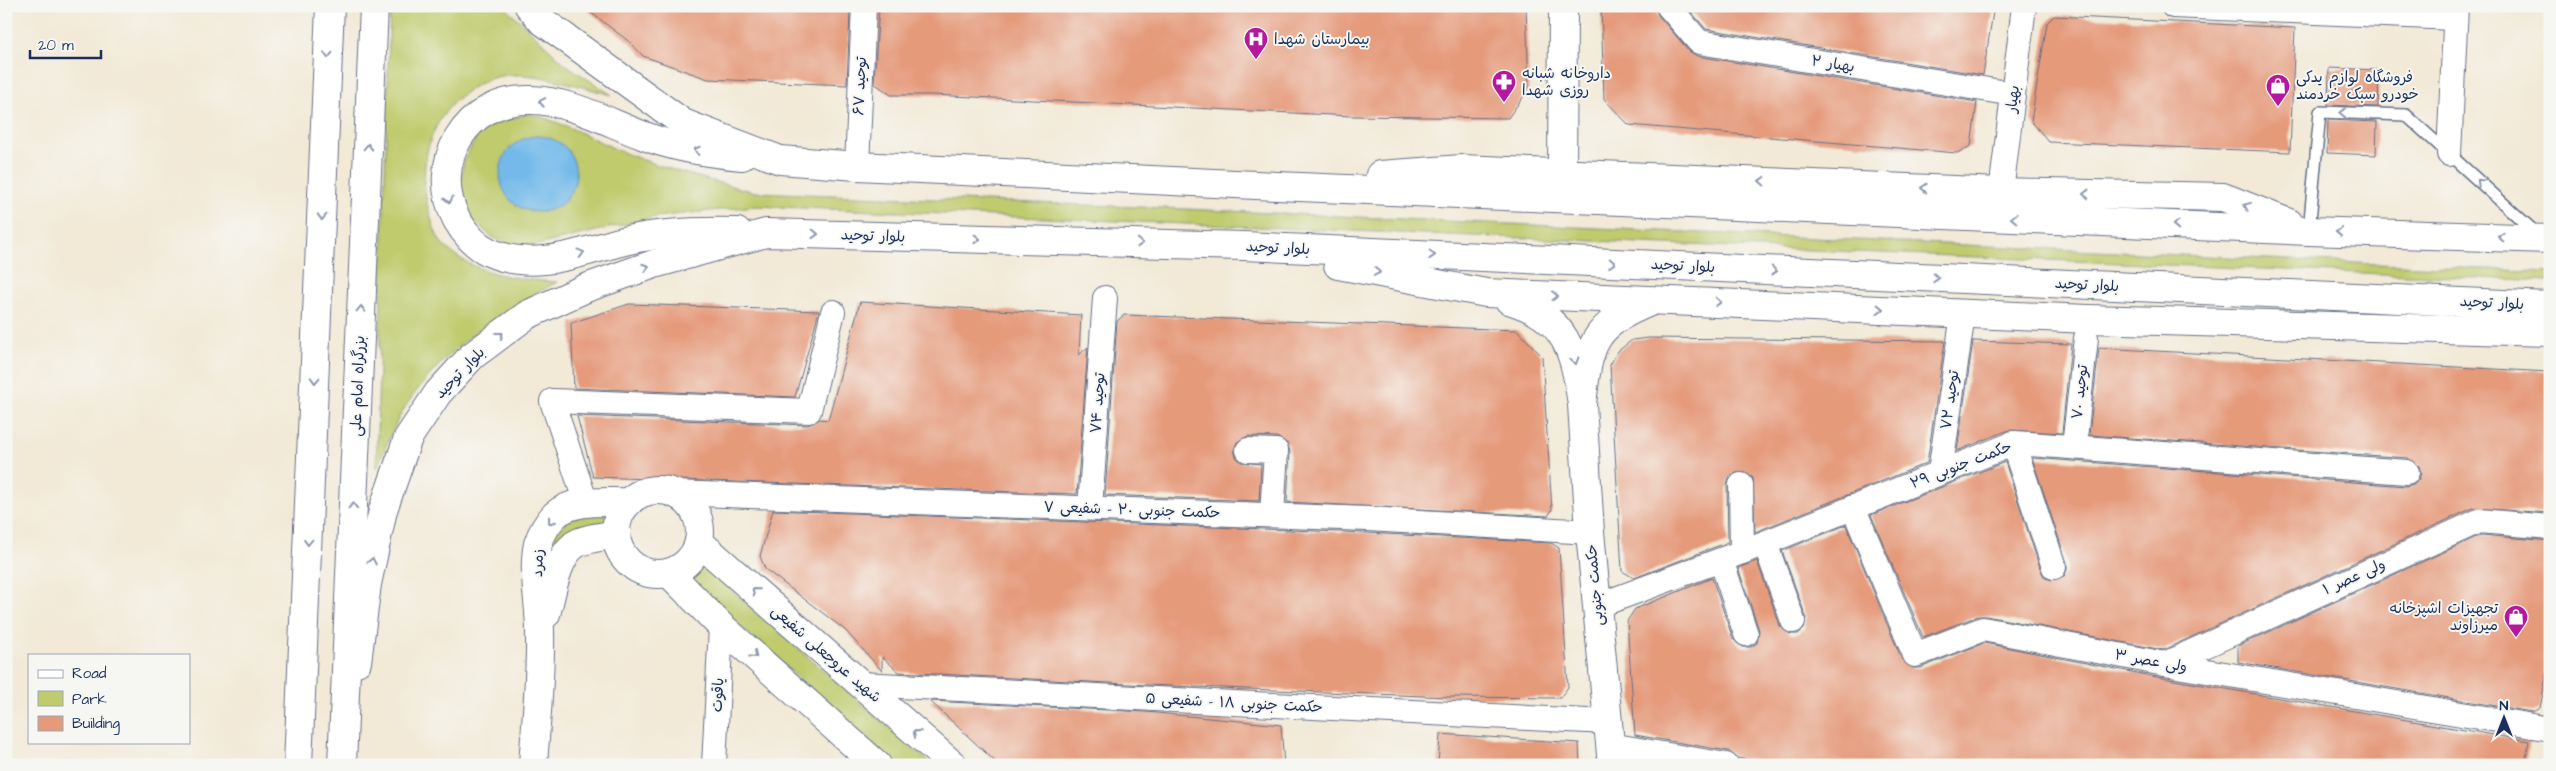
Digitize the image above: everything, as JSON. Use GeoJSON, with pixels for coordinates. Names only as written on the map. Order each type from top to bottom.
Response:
{"type":"FeatureCollection","features":[{"type":"Feature","properties":{"kind":"main road"},"geometry":{"type":"LineString","coordinates":[[298,765],[330,6]]}},
{"type":"Feature","properties":{"kind":"main road","name":"بزرگراه امام علی"},"geometry":{"type":"LineString","coordinates":[[343,765],[374,6]]}},
{"type":"Feature","properties":{"kind":"main road"},"geometry":{"type":"LineString","coordinates":[[529,6],[548,26],[683,123],[780,160]]}},
{"type":"Feature","properties":{"kind":"main road"},"geometry":{"type":"LineString","coordinates":[[1562,172],[1563,6]]}},
{"type":"Feature","properties":{"kind":"main road"},"geometry":{"type":"LineString","coordinates":[[766,232],[697,231],[629,240],[558,260],[518,261],[488,252],[466,236],[449,205],[445,178],[453,147],[470,121],[497,105],[530,99],[565,106],[598,116],[644,136],[709,153],[857,166],[2309,231],[2546,239]]}},
{"type":"Feature","properties":{"kind":"main road"},"geometry":{"type":"LineString","coordinates":[[1254,185],[1462,169],[2001,192],[2223,197],[2309,231]]}},
{"type":"Feature","properties":{"kind":"main road","name":"بلوار توحید"},"geometry":{"type":"LineString","coordinates":[[343,765],[367,584],[383,510],[408,438],[438,393],[472,356],[527,315],[586,288],[654,264],[766,232],[1243,246],[2550,306]]}},
{"type":"Feature","properties":{"kind":"main road"},"geometry":{"type":"LineString","coordinates":[[1243,246],[1486,293],[1527,305],[1552,322],[1570,344],[1576,366],[1582,404]]}},
{"type":"Feature","properties":{"kind":"main road"},"geometry":{"type":"LineString","coordinates":[[1486,293],[2088,319],[2550,332]]}},
{"type":"Feature","properties":{"kind":"main road"},"geometry":{"type":"LineString","coordinates":[[1582,404],[1587,364],[1592,344],[1607,326],[1628,311],[1655,300]]}},
{"type":"Feature","properties":{"kind":"main road","name":"حکمت جنوبی"},"geometry":{"type":"LineString","coordinates":[[1582,404],[1590,532],[1610,744]]}},
{"type":"Feature","properties":{"kind":"main road"},"geometry":{"type":"LineString","coordinates":[[659,490],[673,492],[695,510],[700,523],[697,551],[677,571],[649,574],[636,569],[626,560],[619,548],[616,534],[617,521],[629,502],[646,492],[659,490]]}},
{"type":"Feature","properties":{"kind":"main road","name":"زمرد"},"geometry":{"type":"LineString","coordinates":[[533,765],[540,632],[537,564],[539,542],[547,525],[556,514],[568,508],[586,503],[629,502]]}},
{"type":"Feature","properties":{"kind":"main road","name":"زمرد"},"geometry":{"type":"LineString","coordinates":[[540,632],[558,572],[566,555],[578,543],[616,534]]}},
{"type":"Feature","properties":{"kind":"main road","name":"شهید عروجعلی شفیعی"},"geometry":{"type":"LineString","coordinates":[[699,542],[953,765]]}},
{"type":"Feature","properties":{"kind":"main road"},"geometry":{"type":"LineString","coordinates":[[669,573],[721,626],[877,765]]}},
{"type":"Feature","properties":{"kind":"street","name":"توحید ۶۷"},"geometry":{"type":"LineString","coordinates":[[857,166],[864,6]]}},
{"type":"Feature","properties":{"kind":"street","name":"بهیار ۲"},"geometry":{"type":"LineString","coordinates":[[1668,6],[1699,42],[2013,94]]}},
{"type":"Feature","properties":{"kind":"street","name":"بهیار"},"geometry":{"type":"LineString","coordinates":[[2001,192],[2024,6]]}},
{"type":"Feature","properties":{"kind":"street"},"geometry":{"type":"LineString","coordinates":[[2173,6],[2455,12],[2450,154]]}},
{"type":"Feature","properties":{"kind":"street","name":"توحید ۷۴"},"geometry":{"type":"LineString","coordinates":[[1090,508],[1105,298]]}},
{"type":"Feature","properties":{"kind":"street"},"geometry":{"type":"LineString","coordinates":[[586,503],[552,401],[809,411],[833,312]]}},
{"type":"Feature","properties":{"kind":"street","name":"توحید ۷۲"},"geometry":{"type":"LineString","coordinates":[[1940,472],[1961,328]]}},
{"type":"Feature","properties":{"kind":"street","name":"توحید ۷۰"},"geometry":{"type":"LineString","coordinates":[[2074,447],[2086,338]]}},
{"type":"Feature","properties":{"kind":"street"},"geometry":{"type":"LineString","coordinates":[[2013,443],[2054,567]]}},
{"type":"Feature","properties":{"kind":"street","name":"حکمت جنوبی ۲۹"},"geometry":{"type":"LineString","coordinates":[[1597,606],[1732,556],[2013,443],[2407,472]]}},
{"type":"Feature","properties":{"kind":"street"},"geometry":{"type":"LineString","coordinates":[[1248,450],[1276,451],[1272,515]]}},
{"type":"Feature","properties":{"kind":"street"},"geometry":{"type":"LineString","coordinates":[[1741,485],[1732,556],[1746,634]]}},
{"type":"Feature","properties":{"kind":"street","name":"حکمت جنوبی ۲۰ - شفیعی ۷"},"geometry":{"type":"LineString","coordinates":[[673,492],[1272,515],[1590,532]]}},
{"type":"Feature","properties":{"kind":"street","name":"ولی عصر ۳"},"geometry":{"type":"LineString","coordinates":[[1853,507],[1915,655],[1984,629],[2165,664],[2550,729]]}},
{"type":"Feature","properties":{"kind":"street","name":"ولی عصر ۱"},"geometry":{"type":"LineString","coordinates":[[2165,664],[2479,521],[2550,527]]}},
{"type":"Feature","properties":{"kind":"street"},"geometry":{"type":"LineString","coordinates":[[1765,543],[1793,621]]}},
{"type":"Feature","properties":{"kind":"street","name":"یاقوت"},"geometry":{"type":"LineString","coordinates":[[714,765],[721,626]]}},
{"type":"Feature","properties":{"kind":"street"},"geometry":{"type":"LineString","coordinates":[[2232,632],[2222,649],[2224,657],[2232,668],[2246,677]]}},
{"type":"Feature","properties":{"kind":"street","name":"حکمت جنوبی ۱۸ - شفیعی ۵"},"geometry":{"type":"LineString","coordinates":[[860,684],[1610,744],[1726,765]]}},
{"type":"Feature","properties":{"kind":"lane"},"geometry":{"type":"LineString","coordinates":[[2309,231],[2320,112],[2406,115],[2546,239]]}},
{"type":"Feature","properties":{"kind":"green space"},"geometry":{"type":"Polygon","coordinates":[[[390,6],[504,6],[565,64],[612,95],[552,79],[536,76],[506,75],[493,78],[473,87],[457,99],[444,114],[434,131],[428,150],[425,170],[425,190],[429,211],[441,243],[456,256],[497,274],[557,282],[493,320],[437,367],[405,407],[376,470],[390,6]]]}},
{"type":"Feature","properties":{"kind":"green space"},"geometry":{"type":"Polygon","coordinates":[[[529,114],[554,121],[625,153],[657,165],[755,192],[1163,208],[2550,272],[2550,281],[755,206],[655,217],[537,245],[511,245],[492,237],[476,223],[464,206],[460,184],[464,160],[475,140],[489,124],[529,114]]]}},
{"type":"Feature","properties":{"kind":"green space"},"geometry":{"type":"Polygon","coordinates":[[[608,513],[608,522],[581,527],[566,536],[544,575],[552,540],[562,526],[577,516],[608,513]]]}},
{"type":"Feature","properties":{"kind":"green space"},"geometry":{"type":"Polygon","coordinates":[[[700,563],[932,765],[896,765],[686,578],[700,563]]]}},
{"type":"Feature","properties":{"kind":"water"},"geometry":{"type":"Polygon","coordinates":[[[538,136],[552,139],[565,147],[573,160],[576,174],[573,188],[565,201],[552,209],[538,212],[524,209],[511,201],[503,188],[500,174],[503,160],[511,147],[524,139],[538,136]]]}},
{"type":"Feature","properties":{"kind":"building"},"geometry":{"type":"Polygon","coordinates":[[[582,6],[751,6],[850,10],[847,85],[708,79],[643,56],[631,43],[582,6]]]}},
{"type":"Feature","properties":{"kind":"building"},"geometry":{"type":"Polygon","coordinates":[[[879,6],[1526,6],[1529,89],[1508,118],[1352,116],[933,95],[891,95],[874,83],[879,6]]]}},
{"type":"Feature","properties":{"kind":"building"},"geometry":{"type":"Polygon","coordinates":[[[1601,6],[1655,6],[1658,15],[1689,51],[1697,56],[1977,102],[1971,146],[1957,153],[1629,125],[1604,99],[1601,6]]]}},
{"type":"Feature","properties":{"kind":"building"},"geometry":{"type":"Polygon","coordinates":[[[1686,6],[1994,6],[1983,75],[1706,29],[1686,6]]]}},
{"type":"Feature","properties":{"kind":"building"},"geometry":{"type":"Polygon","coordinates":[[[2054,16],[2295,28],[2290,152],[2049,142],[2031,121],[2047,23],[2054,16]]]}},
{"type":"Feature","properties":{"kind":"building"},"geometry":{"type":"Polygon","coordinates":[[[2329,68],[2379,70],[2378,107],[2328,105],[2329,68]]]}},
{"type":"Feature","properties":{"kind":"building"},"geometry":{"type":"Polygon","coordinates":[[[2328,120],[2377,122],[2376,155],[2327,153],[2328,120]]]}},
{"type":"Feature","properties":{"kind":"building"},"geometry":{"type":"Polygon","coordinates":[[[860,302],[1081,315],[1079,355],[1088,347],[1077,494],[593,477],[577,416],[808,425],[820,419],[828,420],[860,302]]]}},
{"type":"Feature","properties":{"kind":"building"},"geometry":{"type":"Polygon","coordinates":[[[629,304],[819,311],[795,397],[574,388],[571,323],[629,304]]]}},
{"type":"Feature","properties":{"kind":"building"},"geometry":{"type":"Polygon","coordinates":[[[1124,315],[1517,330],[1542,356],[1552,510],[1548,516],[1287,502],[1290,452],[1288,444],[1277,437],[1248,436],[1237,442],[1234,450],[1236,457],[1241,462],[1261,464],[1259,501],[1105,495],[1117,321],[1124,315]]]}},
{"type":"Feature","properties":{"kind":"building"},"geometry":{"type":"Polygon","coordinates":[[[1648,338],[1945,341],[1927,463],[1755,532],[1753,478],[1747,473],[1734,473],[1729,478],[1727,485],[1728,542],[1634,578],[1622,571],[1610,365],[1618,351],[1632,340],[1648,338]]]}},
{"type":"Feature","properties":{"kind":"building"},"geometry":{"type":"Polygon","coordinates":[[[1973,341],[2071,344],[2062,433],[2009,430],[1957,451],[1973,341]]]}},
{"type":"Feature","properties":{"kind":"building"},"geometry":{"type":"Polygon","coordinates":[[[2099,348],[2550,372],[2550,513],[2473,508],[2163,650],[1986,616],[1978,616],[1923,637],[1871,515],[2005,462],[2041,571],[2045,578],[2052,580],[2064,576],[2067,570],[2067,563],[2032,458],[2406,486],[2413,484],[2419,479],[2421,473],[2419,466],[2408,458],[2089,435],[2099,348]]]}},
{"type":"Feature","properties":{"kind":"building"},"geometry":{"type":"Polygon","coordinates":[[[773,510],[1367,533],[1551,543],[1559,548],[1568,687],[1560,698],[1449,697],[1147,685],[899,672],[882,657],[882,671],[845,630],[765,569],[760,556],[773,510]]]}},
{"type":"Feature","properties":{"kind":"building"},"geometry":{"type":"Polygon","coordinates":[[[1846,525],[1902,660],[1913,668],[1920,668],[1984,643],[2162,678],[2529,741],[2525,765],[1778,765],[1737,758],[1728,751],[1635,735],[1627,621],[1635,609],[1712,578],[1733,639],[1743,647],[1751,647],[1757,643],[1759,630],[1738,568],[1757,561],[1780,626],[1790,634],[1798,634],[1804,629],[1806,617],[1782,551],[1846,525]]]}},
{"type":"Feature","properties":{"kind":"building"},"geometry":{"type":"Polygon","coordinates":[[[2481,535],[2550,541],[2550,657],[2540,708],[2532,712],[2238,662],[2238,646],[2481,535]]]}},
{"type":"Feature","properties":{"kind":"building"},"geometry":{"type":"Polygon","coordinates":[[[930,701],[1146,712],[1281,725],[1284,765],[999,765],[930,701]]]}},
{"type":"Feature","properties":{"kind":"building"},"geometry":{"type":"Polygon","coordinates":[[[1440,734],[1579,743],[1580,765],[1438,765],[1440,734]]]}},
{"type":"Feature","properties":{"kind":"place","name":"بیمارستان شهدا"},"geometry":{"type":"Point","coordinates":[1256,60]}},
{"type":"Feature","properties":{"kind":"place","name":"داروخانه شبانه روزی شهدا"},"geometry":{"type":"Point","coordinates":[1504,103]}},
{"type":"Feature","properties":{"kind":"place","name":"فروشگاه لوازم یدکی خودرو سبک خردمند"},"geometry":{"type":"Point","coordinates":[2278,107]}},
{"type":"Feature","properties":{"kind":"place","name":"تجهیزات اشپزخانه میرزاوند"},"geometry":{"type":"Point","coordinates":[2516,638]}}]}
